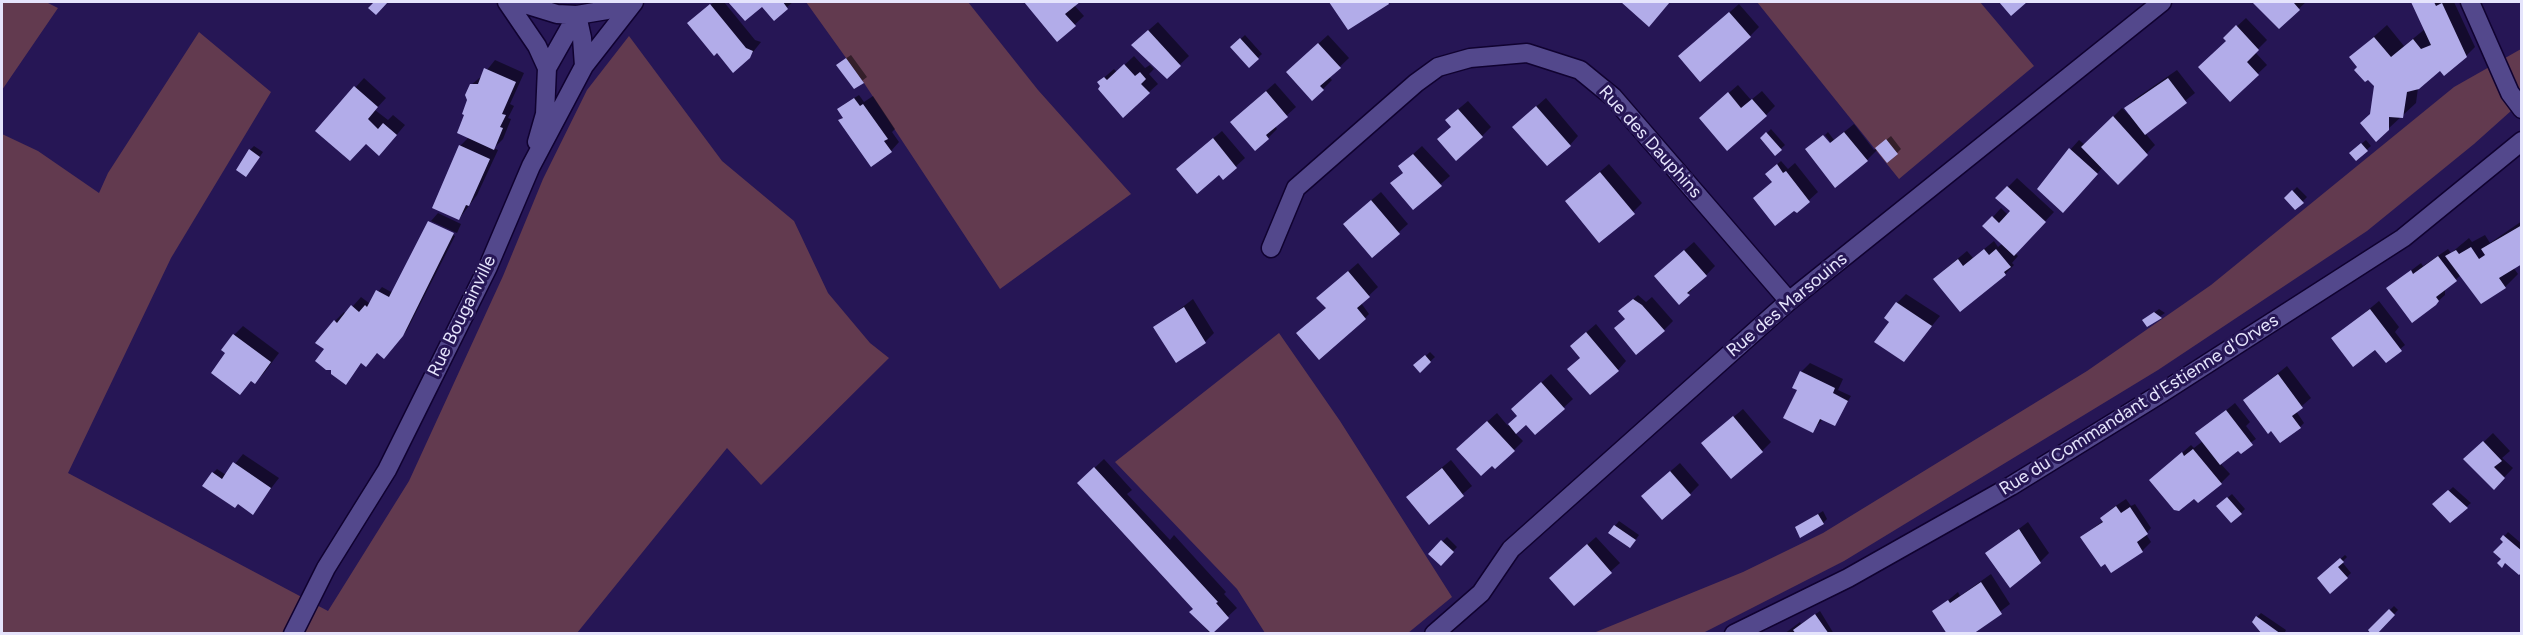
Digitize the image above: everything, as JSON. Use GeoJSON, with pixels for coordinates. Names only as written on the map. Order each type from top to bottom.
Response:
{"type":"FeatureCollection","features":[{"type":"Feature","properties":{"kind":"street"},"geometry":{"type":"LineString","coordinates":[[507,2],[537,46],[547,68],[545,114],[531,166]]}},
{"type":"Feature","properties":{"kind":"street"},"geometry":{"type":"LineString","coordinates":[[518,2],[557,14],[577,15],[607,10],[626,2]]}},
{"type":"Feature","properties":{"kind":"street","name":"Rue Bougainville"},"geometry":{"type":"LineString","coordinates":[[293,633],[326,568],[387,470],[488,267],[531,166],[584,66],[634,2]]}},
{"type":"Feature","properties":{"kind":"street","name":"Rue des Marsouins"},"geometry":{"type":"LineString","coordinates":[[1434,633],[1481,593],[1511,549],[1789,301],[2162,2]]}},
{"type":"Feature","properties":{"kind":"street"},"geometry":{"type":"LineString","coordinates":[[2470,2],[2510,93],[2522,109]]}},
{"type":"Feature","properties":{"kind":"street"},"geometry":{"type":"LineString","coordinates":[[547,68],[577,15]]}},
{"type":"Feature","properties":{"kind":"street"},"geometry":{"type":"LineString","coordinates":[[577,15],[584,66]]}},
{"type":"Feature","properties":{"kind":"street","name":"Rue des Dauphins"},"geometry":{"type":"LineString","coordinates":[[1271,248],[1296,188],[1416,83],[1438,67],[1470,58],[1527,53],[1580,70],[1613,97],[1789,301]]}},
{"type":"Feature","properties":{"kind":"street","name":"Rue du Commandant d'Estienne d'Orves"},"geometry":{"type":"LineString","coordinates":[[1734,633],[1858,572],[2011,486],[2160,394],[2403,238],[2522,141]]}},
{"type":"Feature","properties":{"kind":"shaded area"},"geometry":{"type":"Polygon","coordinates":[[[2,2],[46,2],[58,8],[2,90],[2,2]]]}},
{"type":"Feature","properties":{"kind":"shaded area"},"geometry":{"type":"Polygon","coordinates":[[[806,2],[968,2],[1038,90],[1131,194],[1000,289],[864,83],[806,2]]]}},
{"type":"Feature","properties":{"kind":"shaded area"},"geometry":{"type":"Polygon","coordinates":[[[1757,2],[1980,2],[2034,66],[1899,179],[1757,2]]]}},
{"type":"Feature","properties":{"kind":"shaded area"},"geometry":{"type":"Polygon","coordinates":[[[199,32],[271,92],[171,258],[68,473],[328,611],[409,481],[503,276],[543,179],[587,90],[629,36],[722,161],[794,221],[828,293],[870,343],[889,358],[761,485],[727,448],[577,633],[2,634],[2,134],[38,151],[99,193],[108,173],[199,32]]]}},
{"type":"Feature","properties":{"kind":"shaded area"},"geometry":{"type":"Polygon","coordinates":[[[2521,49],[2521,102],[2474,144],[2367,231],[2158,370],[1844,561],[1703,633],[1591,634],[1743,572],[1823,533],[2087,371],[2211,285],[2454,87],[2521,49]]]}},
{"type":"Feature","properties":{"kind":"shaded area"},"geometry":{"type":"Polygon","coordinates":[[[1279,333],[1340,421],[1452,597],[1408,633],[1265,633],[1237,589],[1115,462],[1279,333]]]}},
{"type":"Feature","properties":{"kind":"building"},"geometry":{"type":"Polygon","coordinates":[[[374,2],[388,2],[376,15],[368,8],[374,2]]]}},
{"type":"Feature","properties":{"kind":"building"},"geometry":{"type":"Polygon","coordinates":[[[728,2],[783,2],[788,9],[774,21],[762,7],[745,21],[728,2]]]}},
{"type":"Feature","properties":{"kind":"building"},"geometry":{"type":"Polygon","coordinates":[[[1024,2],[1080,2],[1065,14],[1076,26],[1057,42],[1024,2]]]}},
{"type":"Feature","properties":{"kind":"building"},"geometry":{"type":"Polygon","coordinates":[[[1329,2],[1388,2],[1389,4],[1348,30],[1329,2]]]}},
{"type":"Feature","properties":{"kind":"building"},"geometry":{"type":"Polygon","coordinates":[[[1621,2],[1670,2],[1649,27],[1621,2]]]}},
{"type":"Feature","properties":{"kind":"building"},"geometry":{"type":"Polygon","coordinates":[[[1999,2],[2027,2],[2011,16],[1999,2]]]}},
{"type":"Feature","properties":{"kind":"building"},"geometry":{"type":"Polygon","coordinates":[[[2252,2],[2296,2],[2294,3],[2300,10],[2279,29],[2252,2]]]}},
{"type":"Feature","properties":{"kind":"building"},"geometry":{"type":"Polygon","coordinates":[[[2411,2],[2434,2],[2436,6],[2442,3],[2467,57],[2444,76],[2440,71],[2419,89],[2407,92],[2403,118],[2389,117],[2389,130],[2376,142],[2360,123],[2370,114],[2374,86],[2368,80],[2365,82],[2354,70],[2357,67],[2349,57],[2374,37],[2391,57],[2413,39],[2421,49],[2431,45],[2411,2]]]}},
{"type":"Feature","properties":{"kind":"building"},"geometry":{"type":"Polygon","coordinates":[[[710,4],[746,48],[753,51],[750,58],[733,73],[717,53],[714,56],[687,23],[710,4]]]}},
{"type":"Feature","properties":{"kind":"building"},"geometry":{"type":"Polygon","coordinates":[[[1729,12],[1751,37],[1700,82],[1678,56],[1729,12]]]}},
{"type":"Feature","properties":{"kind":"building"},"geometry":{"type":"Polygon","coordinates":[[[2236,25],[2259,50],[2247,62],[2259,75],[2230,102],[2198,67],[2226,41],[2223,38],[2236,25]]]}},
{"type":"Feature","properties":{"kind":"building"},"geometry":{"type":"Polygon","coordinates":[[[1148,30],[1181,66],[1167,79],[1131,45],[1148,30]]]}},
{"type":"Feature","properties":{"kind":"building"},"geometry":{"type":"Polygon","coordinates":[[[1240,38],[1259,59],[1249,68],[1230,47],[1240,38]]]}},
{"type":"Feature","properties":{"kind":"building"},"geometry":{"type":"Polygon","coordinates":[[[1318,43],[1341,68],[1320,86],[1324,90],[1312,101],[1286,72],[1318,43]]]}},
{"type":"Feature","properties":{"kind":"building"},"geometry":{"type":"Polygon","coordinates":[[[846,58],[864,83],[854,89],[836,65],[846,58]]]}},
{"type":"Feature","properties":{"kind":"building"},"geometry":{"type":"Polygon","coordinates":[[[1124,64],[1135,76],[1140,72],[1146,79],[1141,84],[1150,93],[1123,118],[1098,89],[1100,86],[1097,82],[1104,77],[1107,80],[1124,64]]]}},
{"type":"Feature","properties":{"kind":"building"},"geometry":{"type":"Polygon","coordinates":[[[484,68],[516,82],[502,114],[506,115],[494,150],[457,133],[464,115],[462,114],[467,100],[465,95],[470,84],[478,84],[484,68]]]}},
{"type":"Feature","properties":{"kind":"building"},"geometry":{"type":"Polygon","coordinates":[[[2168,78],[2187,103],[2145,135],[2124,108],[2168,78]]]}},
{"type":"Feature","properties":{"kind":"building"},"geometry":{"type":"Polygon","coordinates":[[[354,86],[378,107],[368,119],[378,129],[383,123],[397,135],[379,156],[366,144],[350,161],[315,131],[354,86]]]}},
{"type":"Feature","properties":{"kind":"building"},"geometry":{"type":"Polygon","coordinates":[[[1266,91],[1288,117],[1266,135],[1269,139],[1255,151],[1230,122],[1266,91]]]}},
{"type":"Feature","properties":{"kind":"building"},"geometry":{"type":"Polygon","coordinates":[[[1728,92],[1741,108],[1752,99],[1767,116],[1727,151],[1699,118],[1728,92]]]}},
{"type":"Feature","properties":{"kind":"building"},"geometry":{"type":"Polygon","coordinates":[[[854,98],[860,106],[863,104],[888,139],[884,141],[892,152],[871,167],[838,120],[843,118],[837,109],[854,98]]]}},
{"type":"Feature","properties":{"kind":"building"},"geometry":{"type":"Polygon","coordinates":[[[1536,106],[1571,146],[1547,166],[1512,127],[1536,106]]]}},
{"type":"Feature","properties":{"kind":"building"},"geometry":{"type":"Polygon","coordinates":[[[1458,109],[1483,137],[1456,161],[1437,139],[1451,127],[1445,120],[1458,109]]]}},
{"type":"Feature","properties":{"kind":"building"},"geometry":{"type":"Polygon","coordinates":[[[2113,116],[2148,155],[2118,185],[2081,147],[2113,116]]]}},
{"type":"Feature","properties":{"kind":"building"},"geometry":{"type":"Polygon","coordinates":[[[1766,132],[1782,150],[1775,156],[1760,138],[1766,132]]]}},
{"type":"Feature","properties":{"kind":"building"},"geometry":{"type":"Polygon","coordinates":[[[1844,132],[1868,161],[1835,188],[1805,149],[1823,135],[1830,143],[1844,132]]]}},
{"type":"Feature","properties":{"kind":"building"},"geometry":{"type":"Polygon","coordinates":[[[1213,138],[1237,168],[1223,180],[1219,175],[1197,194],[1176,169],[1213,138]]]}},
{"type":"Feature","properties":{"kind":"building"},"geometry":{"type":"Polygon","coordinates":[[[1886,139],[1898,154],[1887,163],[1875,148],[1886,139]]]}},
{"type":"Feature","properties":{"kind":"building"},"geometry":{"type":"Polygon","coordinates":[[[2361,143],[2368,151],[2356,161],[2349,153],[2361,143]]]}},
{"type":"Feature","properties":{"kind":"building"},"geometry":{"type":"Polygon","coordinates":[[[459,145],[490,159],[469,206],[466,205],[459,220],[432,208],[459,145]]]}},
{"type":"Feature","properties":{"kind":"building"},"geometry":{"type":"Polygon","coordinates":[[[2069,148],[2098,174],[2063,213],[2037,189],[2069,148]]]}},
{"type":"Feature","properties":{"kind":"building"},"geometry":{"type":"Polygon","coordinates":[[[249,149],[260,157],[246,177],[236,170],[249,149]]]}},
{"type":"Feature","properties":{"kind":"building"},"geometry":{"type":"Polygon","coordinates":[[[1413,154],[1442,186],[1413,210],[1390,183],[1403,173],[1398,166],[1413,154]]]}},
{"type":"Feature","properties":{"kind":"building"},"geometry":{"type":"Polygon","coordinates":[[[1777,164],[1783,173],[1786,171],[1810,202],[1775,226],[1753,198],[1772,182],[1765,174],[1777,164]]]}},
{"type":"Feature","properties":{"kind":"building"},"geometry":{"type":"Polygon","coordinates":[[[1600,172],[1635,214],[1599,243],[1565,201],[1600,172]]]}},
{"type":"Feature","properties":{"kind":"building"},"geometry":{"type":"Polygon","coordinates":[[[2007,186],[2046,222],[2014,256],[1982,226],[1992,216],[1999,223],[2010,211],[1995,198],[2007,186]]]}},
{"type":"Feature","properties":{"kind":"building"},"geometry":{"type":"Polygon","coordinates":[[[2292,190],[2304,203],[2295,210],[2284,198],[2292,190]]]}},
{"type":"Feature","properties":{"kind":"building"},"geometry":{"type":"Polygon","coordinates":[[[1371,200],[1400,234],[1372,258],[1343,224],[1371,200]]]}},
{"type":"Feature","properties":{"kind":"building"},"geometry":{"type":"Polygon","coordinates":[[[428,221],[454,233],[403,336],[384,359],[377,353],[366,367],[361,363],[346,385],[331,374],[331,370],[326,370],[315,361],[324,349],[315,343],[334,320],[337,323],[351,305],[359,312],[365,305],[367,307],[376,290],[389,297],[428,221]]]}},
{"type":"Feature","properties":{"kind":"building"},"geometry":{"type":"Polygon","coordinates":[[[2522,225],[2522,264],[2499,278],[2506,288],[2481,304],[2445,256],[2456,250],[2459,254],[2471,247],[2479,259],[2485,255],[2481,249],[2522,225]]]}},
{"type":"Feature","properties":{"kind":"building"},"geometry":{"type":"Polygon","coordinates":[[[1984,249],[1989,255],[1996,249],[2011,267],[2004,272],[2006,275],[1960,312],[1933,279],[1958,259],[1963,266],[1984,249]]]}},
{"type":"Feature","properties":{"kind":"building"},"geometry":{"type":"Polygon","coordinates":[[[1684,250],[1707,276],[1687,293],[1690,295],[1679,305],[1654,276],[1684,250]]]}},
{"type":"Feature","properties":{"kind":"building"},"geometry":{"type":"Polygon","coordinates":[[[2438,256],[2457,281],[2436,297],[2439,301],[2436,305],[2412,323],[2386,288],[2411,270],[2413,274],[2438,256]]]}},
{"type":"Feature","properties":{"kind":"building"},"geometry":{"type":"Polygon","coordinates":[[[1348,271],[1370,297],[1357,308],[1366,319],[1319,360],[1296,333],[1326,308],[1316,298],[1348,271]]]}},
{"type":"Feature","properties":{"kind":"building"},"geometry":{"type":"Polygon","coordinates":[[[1633,299],[1642,305],[1665,331],[1636,355],[1614,328],[1625,319],[1618,311],[1633,299]]]}},
{"type":"Feature","properties":{"kind":"building"},"geometry":{"type":"Polygon","coordinates":[[[1896,302],[1932,326],[1904,362],[1874,342],[1889,322],[1884,318],[1896,302]]]}},
{"type":"Feature","properties":{"kind":"building"},"geometry":{"type":"Polygon","coordinates":[[[1184,307],[1206,343],[1176,363],[1153,327],[1184,307]]]}},
{"type":"Feature","properties":{"kind":"building"},"geometry":{"type":"Polygon","coordinates":[[[2370,309],[2402,351],[2386,363],[2375,350],[2353,367],[2331,338],[2370,309]]]}},
{"type":"Feature","properties":{"kind":"building"},"geometry":{"type":"Polygon","coordinates":[[[2154,312],[2162,318],[2147,327],[2142,320],[2154,312]]]}},
{"type":"Feature","properties":{"kind":"building"},"geometry":{"type":"Polygon","coordinates":[[[1586,332],[1619,371],[1590,395],[1567,369],[1580,358],[1570,346],[1586,332]]]}},
{"type":"Feature","properties":{"kind":"building"},"geometry":{"type":"Polygon","coordinates":[[[233,334],[271,362],[255,384],[251,381],[240,395],[211,373],[225,353],[221,350],[233,334]]]}},
{"type":"Feature","properties":{"kind":"building"},"geometry":{"type":"Polygon","coordinates":[[[1425,355],[1431,362],[1420,373],[1413,365],[1425,355]]]}},
{"type":"Feature","properties":{"kind":"building"},"geometry":{"type":"Polygon","coordinates":[[[1800,371],[1835,388],[1833,393],[1848,401],[1835,426],[1820,419],[1813,433],[1783,418],[1797,390],[1792,388],[1800,371]]]}},
{"type":"Feature","properties":{"kind":"building"},"geometry":{"type":"Polygon","coordinates":[[[2278,374],[2303,408],[2292,416],[2301,428],[2280,443],[2271,431],[2268,434],[2243,400],[2278,374]]]}},
{"type":"Feature","properties":{"kind":"building"},"geometry":{"type":"Polygon","coordinates":[[[1541,382],[1565,409],[1535,435],[1526,425],[1516,434],[1508,424],[1517,416],[1511,409],[1541,382]]]}},
{"type":"Feature","properties":{"kind":"building"},"geometry":{"type":"Polygon","coordinates":[[[2226,410],[2253,445],[2241,454],[2238,451],[2220,465],[2195,433],[2226,410]]]}},
{"type":"Feature","properties":{"kind":"building"},"geometry":{"type":"Polygon","coordinates":[[[1733,416],[1763,452],[1731,479],[1701,443],[1733,416]]]}},
{"type":"Feature","properties":{"kind":"building"},"geometry":{"type":"Polygon","coordinates":[[[1487,421],[1515,451],[1495,469],[1492,466],[1481,476],[1456,449],[1487,421]]]}},
{"type":"Feature","properties":{"kind":"building"},"geometry":{"type":"Polygon","coordinates":[[[2483,441],[2502,461],[2494,467],[2505,478],[2494,490],[2463,459],[2483,441]]]}},
{"type":"Feature","properties":{"kind":"building"},"geometry":{"type":"Polygon","coordinates":[[[2193,449],[2222,484],[2198,503],[2194,499],[2179,511],[2174,510],[2149,480],[2182,452],[2184,456],[2193,449]]]}},
{"type":"Feature","properties":{"kind":"building"},"geometry":{"type":"Polygon","coordinates":[[[233,462],[271,488],[253,515],[238,504],[235,508],[202,486],[212,472],[222,479],[233,462]]]}},
{"type":"Feature","properties":{"kind":"building"},"geometry":{"type":"Polygon","coordinates":[[[1094,467],[1218,602],[1216,603],[1229,618],[1212,634],[1189,612],[1193,609],[1077,483],[1094,467]]]}},
{"type":"Feature","properties":{"kind":"building"},"geometry":{"type":"Polygon","coordinates":[[[1442,468],[1464,496],[1429,525],[1406,497],[1442,468]]]}},
{"type":"Feature","properties":{"kind":"building"},"geometry":{"type":"Polygon","coordinates":[[[1670,471],[1691,495],[1662,520],[1641,496],[1670,471]]]}},
{"type":"Feature","properties":{"kind":"building"},"geometry":{"type":"Polygon","coordinates":[[[2448,490],[2468,508],[2450,523],[2432,504],[2448,490]]]}},
{"type":"Feature","properties":{"kind":"building"},"geometry":{"type":"Polygon","coordinates":[[[2227,497],[2242,514],[2231,523],[2216,506],[2227,497]]]}},
{"type":"Feature","properties":{"kind":"building"},"geometry":{"type":"Polygon","coordinates":[[[2116,506],[2121,513],[2130,507],[2148,534],[2137,542],[2143,552],[2111,573],[2105,564],[2101,567],[2080,537],[2103,522],[2100,518],[2116,506]]]}},
{"type":"Feature","properties":{"kind":"building"},"geometry":{"type":"Polygon","coordinates":[[[1818,514],[1824,524],[1800,538],[1795,527],[1818,514]]]}},
{"type":"Feature","properties":{"kind":"building"},"geometry":{"type":"Polygon","coordinates":[[[1614,525],[1636,540],[1630,548],[1608,533],[1614,525]]]}},
{"type":"Feature","properties":{"kind":"building"},"geometry":{"type":"Polygon","coordinates":[[[2019,529],[2041,563],[2010,588],[1985,553],[2019,529]]]}},
{"type":"Feature","properties":{"kind":"building"},"geometry":{"type":"Polygon","coordinates":[[[2503,535],[2522,551],[2522,572],[2519,575],[2505,563],[2502,568],[2497,563],[2501,559],[2493,552],[2503,542],[2500,539],[2503,535]]]}},
{"type":"Feature","properties":{"kind":"building"},"geometry":{"type":"Polygon","coordinates":[[[1441,540],[1454,552],[1441,566],[1428,554],[1441,540]]]}},
{"type":"Feature","properties":{"kind":"building"},"geometry":{"type":"Polygon","coordinates":[[[1587,544],[1612,573],[1574,606],[1549,578],[1587,544]]]}},
{"type":"Feature","properties":{"kind":"building"},"geometry":{"type":"Polygon","coordinates":[[[2340,558],[2344,562],[2338,567],[2348,578],[2330,594],[2317,578],[2340,558]]]}},
{"type":"Feature","properties":{"kind":"building"},"geometry":{"type":"Polygon","coordinates":[[[1981,582],[2002,614],[1973,634],[1947,634],[1932,611],[1948,600],[1950,603],[1981,582]]]}},
{"type":"Feature","properties":{"kind":"building"},"geometry":{"type":"Polygon","coordinates":[[[2389,609],[2395,615],[2377,634],[2371,634],[2368,630],[2389,609]]]}},
{"type":"Feature","properties":{"kind":"building"},"geometry":{"type":"Polygon","coordinates":[[[1815,614],[1829,634],[1796,634],[1793,630],[1815,614]]]}},
{"type":"Feature","properties":{"kind":"building"},"geometry":{"type":"Polygon","coordinates":[[[2256,616],[2281,634],[2262,634],[2252,622],[2256,616]]]}}]}
